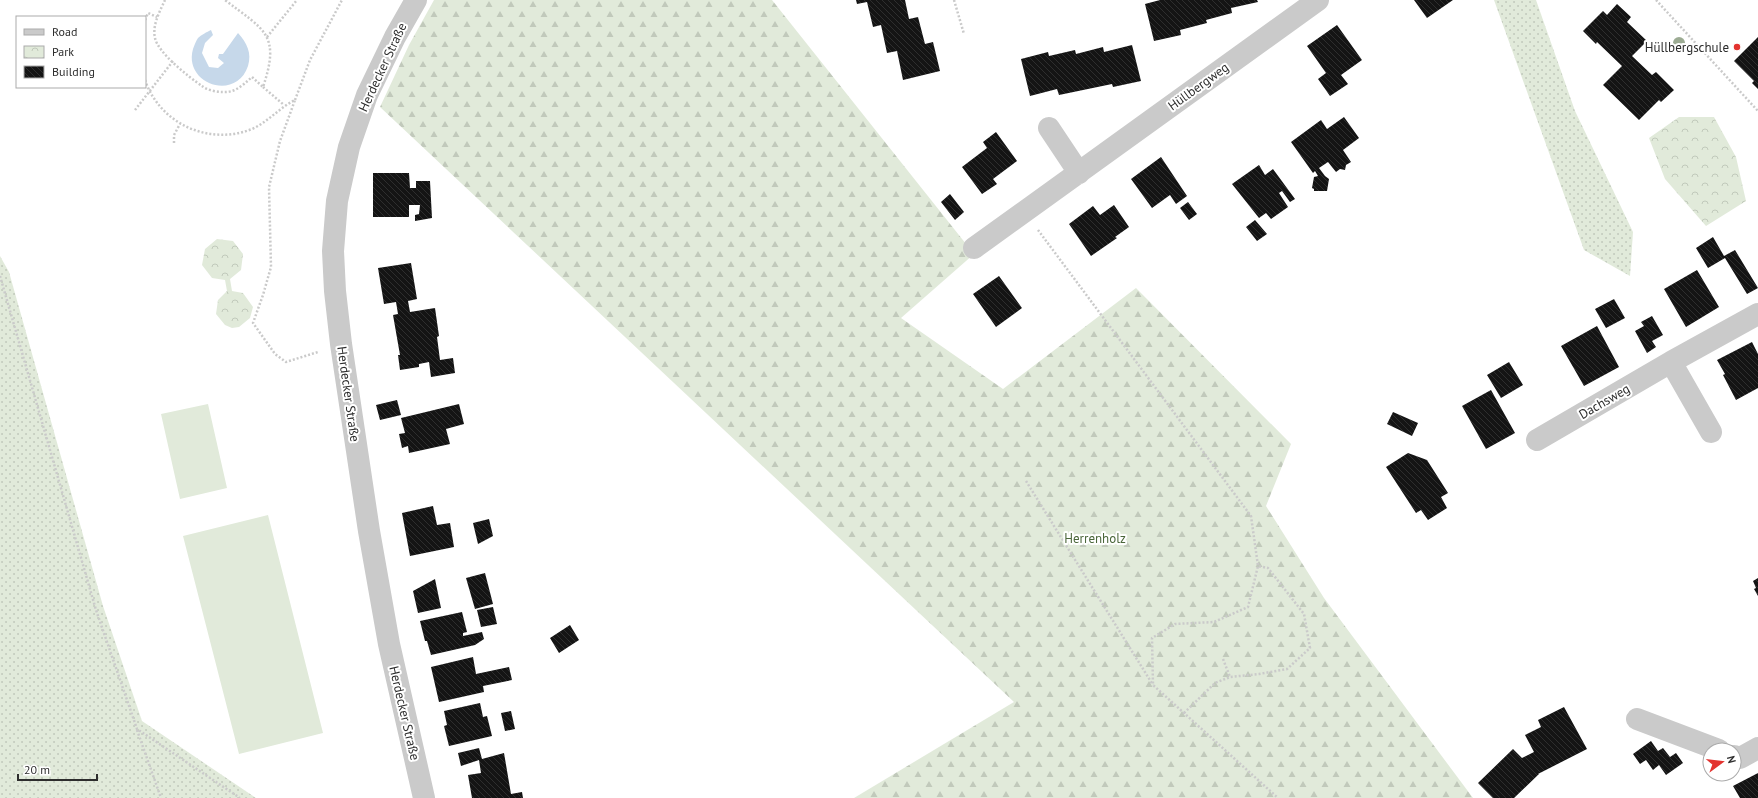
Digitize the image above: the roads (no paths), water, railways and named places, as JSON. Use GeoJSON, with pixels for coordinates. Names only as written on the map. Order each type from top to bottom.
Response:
{"type":"FeatureCollection","features":[{"type":"Feature","properties":{"kind":"street","name":"Herdecker Straße"},"geometry":{"type":"LineString","coordinates":[[416,0],[395,37],[367,96],[349,147],[337,201],[333,251],[335,291],[341,344],[369,530],[388,636],[424,798]]}},
{"type":"Feature","properties":{"kind":"street","name":"Hüllbergweg"},"geometry":{"type":"LineString","coordinates":[[974,248],[1318,0]]}},
{"type":"Feature","properties":{"kind":"street"},"geometry":{"type":"LineString","coordinates":[[1049,128],[1079,173]]}},
{"type":"Feature","properties":{"kind":"street","name":"Dachsweg"},"geometry":{"type":"LineString","coordinates":[[1537,440],[1671,362],[1758,314]]}},
{"type":"Feature","properties":{"kind":"street"},"geometry":{"type":"LineString","coordinates":[[1671,362],[1711,432]]}},
{"type":"Feature","properties":{"kind":"street"},"geometry":{"type":"LineString","coordinates":[[1637,719],[1702,744]]}},
{"type":"Feature","properties":{"kind":"water"},"geometry":{"type":"Polygon","coordinates":[[[211,30],[213,35],[205,43],[202,53],[209,67],[218,68],[224,63],[218,58],[219,54],[223,54],[238,33],[248,48],[248,66],[242,77],[233,83],[223,86],[212,84],[203,79],[196,71],[192,61],[193,48],[198,38],[211,30]]]}},
{"type":"Feature","properties":{"kind":"place","name":"Hüllbergschule"},"geometry":{"type":"Point","coordinates":[1737,47]}},
{"type":"Feature","properties":{"kind":"park label","name":"Herrenholz"},"geometry":{"type":"Point","coordinates":[1095,538]}}]}
